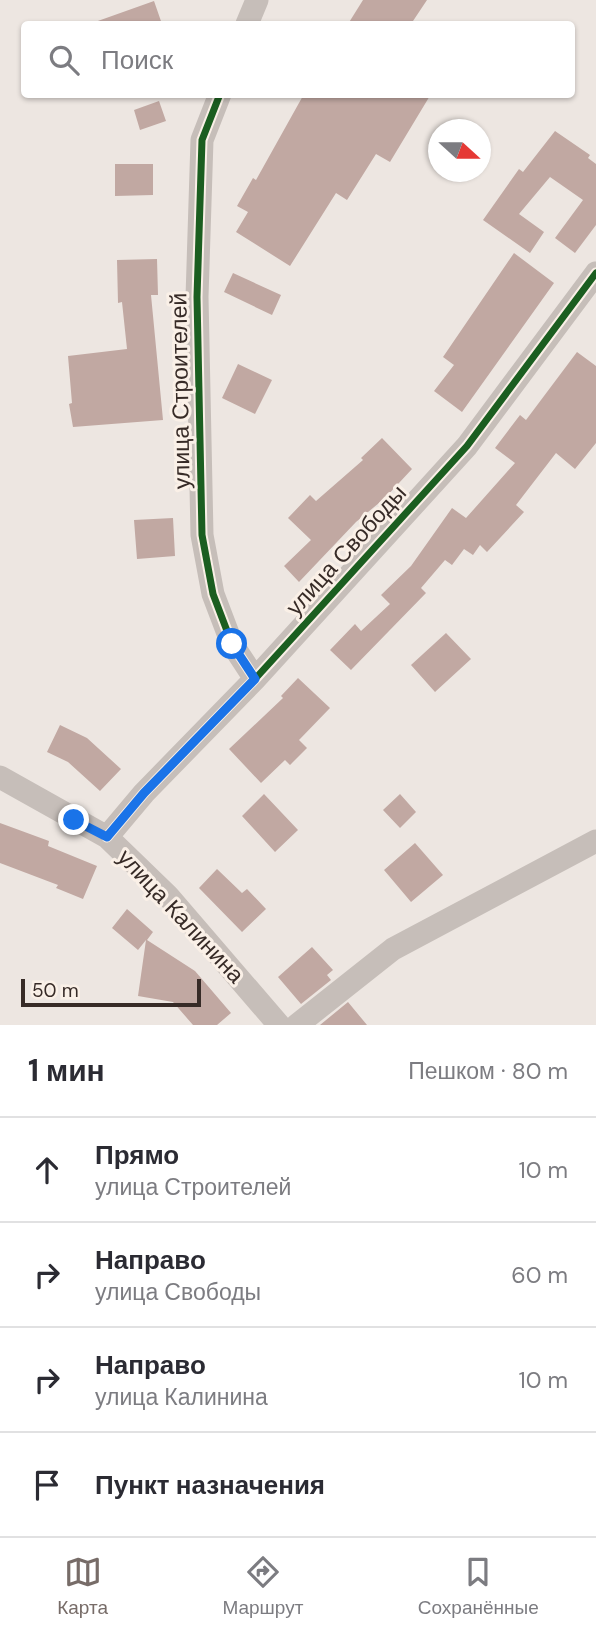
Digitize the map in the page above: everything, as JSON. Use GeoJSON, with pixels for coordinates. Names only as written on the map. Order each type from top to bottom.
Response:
{"type":"FeatureCollection","features":[{"type":"Feature","properties":{"kind":"street"},"geometry":{"type":"LineString","coordinates":[[248,21],[257,0]]}},
{"type":"Feature","properties":{"kind":"street","name":"улица Строителей"},"geometry":{"type":"LineString","coordinates":[[218,98],[202,140],[197,297],[202,535],[213,594],[232,644],[255,679]]}},
{"type":"Feature","properties":{"kind":"street","name":"улица Свободы"},"geometry":{"type":"LineString","coordinates":[[107,837],[144,793],[255,679],[467,446],[596,273]]}},
{"type":"Feature","properties":{"kind":"street","name":"улица Калинина"},"geometry":{"type":"LineString","coordinates":[[0,777],[107,837],[168,896],[279,1025]]}},
{"type":"Feature","properties":{"kind":"street"},"geometry":{"type":"LineString","coordinates":[[297,1025],[393,949],[596,841]]}},
{"type":"Feature","properties":{"kind":"building"},"geometry":{"type":"Polygon","coordinates":[[[363,0],[427,0],[413,21],[350,21],[363,0]]]}},
{"type":"Feature","properties":{"kind":"building"},"geometry":{"type":"Polygon","coordinates":[[[154,1],[161,21],[98,21],[154,1]]]}},
{"type":"Feature","properties":{"kind":"building"},"geometry":{"type":"Polygon","coordinates":[[[302,98],[429,98],[390,162],[376,154],[347,200],[336,193],[290,266],[236,232],[248,212],[237,206],[253,178],[256,180],[302,98]]]}},
{"type":"Feature","properties":{"kind":"building"},"geometry":{"type":"Polygon","coordinates":[[[159,101],[166,121],[140,130],[134,110],[159,101]]]}},
{"type":"Feature","properties":{"kind":"building"},"geometry":{"type":"Polygon","coordinates":[[[555,131],[590,155],[588,158],[596,164],[596,225],[575,253],[555,238],[583,200],[550,177],[519,214],[544,232],[530,253],[483,220],[519,169],[523,172],[555,131]]]}},
{"type":"Feature","properties":{"kind":"building"},"geometry":{"type":"Polygon","coordinates":[[[115,164],[153,164],[153,195],[115,196],[115,164]]]}},
{"type":"Feature","properties":{"kind":"building"},"geometry":{"type":"Polygon","coordinates":[[[514,253],[554,283],[462,412],[434,391],[454,365],[443,357],[514,253]]]}},
{"type":"Feature","properties":{"kind":"building"},"geometry":{"type":"Polygon","coordinates":[[[157,259],[158,295],[151,295],[163,420],[73,427],[69,404],[72,403],[68,356],[127,349],[122,302],[118,303],[117,260],[157,259]]]}},
{"type":"Feature","properties":{"kind":"building"},"geometry":{"type":"Polygon","coordinates":[[[233,273],[281,295],[272,315],[224,292],[233,273]]]}},
{"type":"Feature","properties":{"kind":"building"},"geometry":{"type":"Polygon","coordinates":[[[577,352],[596,366],[596,443],[575,469],[556,453],[516,505],[524,512],[487,552],[480,545],[473,555],[464,549],[452,565],[445,560],[421,588],[426,593],[351,670],[330,650],[355,624],[361,631],[390,604],[381,595],[411,566],[452,508],[466,518],[515,463],[495,448],[520,415],[526,420],[577,352]]]}},
{"type":"Feature","properties":{"kind":"building"},"geometry":{"type":"Polygon","coordinates":[[[238,364],[272,380],[255,414],[222,398],[238,364]]]}},
{"type":"Feature","properties":{"kind":"building"},"geometry":{"type":"Polygon","coordinates":[[[382,438],[412,469],[385,498],[356,522],[299,582],[284,566],[311,540],[288,518],[310,495],[316,501],[363,460],[361,458],[382,438]]]}},
{"type":"Feature","properties":{"kind":"building"},"geometry":{"type":"Polygon","coordinates":[[[173,518],[175,556],[137,559],[134,520],[173,518]]]}},
{"type":"Feature","properties":{"kind":"building"},"geometry":{"type":"Polygon","coordinates":[[[446,633],[471,659],[435,692],[411,665],[446,633]]]}},
{"type":"Feature","properties":{"kind":"building"},"geometry":{"type":"Polygon","coordinates":[[[298,678],[330,708],[299,740],[307,748],[290,765],[285,760],[261,783],[229,749],[283,698],[281,696],[298,678]]]}},
{"type":"Feature","properties":{"kind":"building"},"geometry":{"type":"Polygon","coordinates":[[[60,725],[87,738],[121,769],[100,791],[68,762],[47,752],[60,725]]]}},
{"type":"Feature","properties":{"kind":"building"},"geometry":{"type":"Polygon","coordinates":[[[264,794],[298,830],[275,852],[242,816],[264,794]]]}},
{"type":"Feature","properties":{"kind":"building"},"geometry":{"type":"Polygon","coordinates":[[[400,794],[416,812],[400,828],[383,810],[400,794]]]}},
{"type":"Feature","properties":{"kind":"building"},"geometry":{"type":"Polygon","coordinates":[[[0,823],[49,841],[48,846],[97,866],[83,899],[56,888],[58,885],[0,863],[0,823]]]}},
{"type":"Feature","properties":{"kind":"building"},"geometry":{"type":"Polygon","coordinates":[[[415,843],[443,875],[411,902],[384,870],[415,843]]]}},
{"type":"Feature","properties":{"kind":"building"},"geometry":{"type":"Polygon","coordinates":[[[217,869],[242,893],[247,889],[266,909],[242,932],[199,888],[217,869]]]}},
{"type":"Feature","properties":{"kind":"building"},"geometry":{"type":"Polygon","coordinates":[[[127,909],[153,932],[147,940],[195,971],[231,1013],[217,1025],[193,1025],[173,1002],[138,996],[146,940],[138,950],[112,928],[127,909]]]}},
{"type":"Feature","properties":{"kind":"building"},"geometry":{"type":"Polygon","coordinates":[[[312,947],[333,970],[327,975],[331,980],[301,1004],[278,977],[312,947]]]}},
{"type":"Feature","properties":{"kind":"building"},"geometry":{"type":"Polygon","coordinates":[[[348,1002],[367,1025],[320,1025],[348,1002]]]}},
{"type":"Feature","properties":{"kind":"cycle path"},"geometry":{"type":"LineString","coordinates":[[218,98],[202,140],[197,297],[202,535],[213,594],[232,644],[255,679]]}},
{"type":"Feature","properties":{"kind":"cycle path"},"geometry":{"type":"LineString","coordinates":[[107,837],[144,793],[255,679],[467,446],[596,273]]}},
{"type":"Feature","properties":{"kind":"route"},"geometry":{"type":"LineString","coordinates":[[74,820],[107,837],[144,793],[255,679],[232,644]]}}]}
